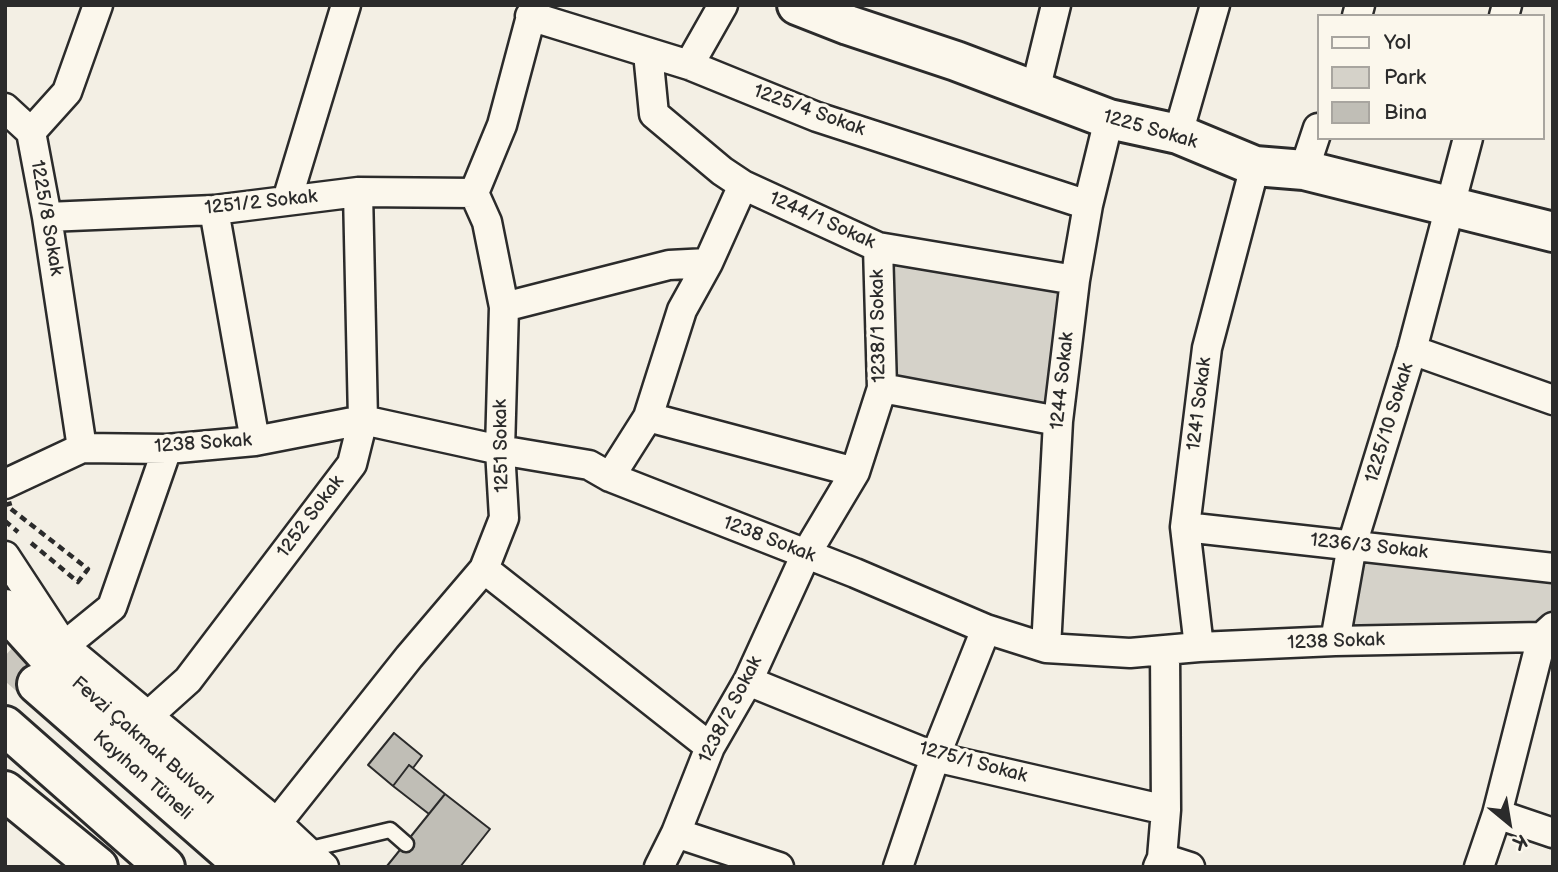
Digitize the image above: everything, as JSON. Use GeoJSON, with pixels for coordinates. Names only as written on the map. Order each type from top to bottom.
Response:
{"type":"FeatureCollection","features":[{"type":"Feature","properties":{"kind":"main road","name":"1225 Sokak"},"geometry":{"type":"LineString","coordinates":[[797,5],[853,15],[956,61],[1109,119],[1178,134],[1255,166],[1304,170],[1553,232]]}},
{"type":"Feature","properties":{"kind":"main road","name":"Fevzi Çakmak Bulvarı"},"geometry":{"type":"LineString","coordinates":[[5,610],[53,662],[306,861]]}},
{"type":"Feature","properties":{"kind":"main road","name":"Kayıhan Tüneli"},"geometry":{"type":"LineString","coordinates":[[37,684],[246,867]]}},
{"type":"Feature","properties":{"kind":"main road"},"geometry":{"type":"LineString","coordinates":[[5,726],[166,867]]}},
{"type":"Feature","properties":{"kind":"main road"},"geometry":{"type":"LineString","coordinates":[[5,791],[97,867]]}},
{"type":"Feature","properties":{"kind":"street","name":"1225/8 Sokak"},"geometry":{"type":"LineString","coordinates":[[82,448],[47,217],[31,132],[67,92],[98,5]]}},
{"type":"Feature","properties":{"kind":"street"},"geometry":{"type":"LineString","coordinates":[[287,200],[346,5]]}},
{"type":"Feature","properties":{"kind":"street"},"geometry":{"type":"LineString","coordinates":[[689,65],[723,5]]}},
{"type":"Feature","properties":{"kind":"street"},"geometry":{"type":"LineString","coordinates":[[1035,91],[1056,5]]}},
{"type":"Feature","properties":{"kind":"street"},"geometry":{"type":"LineString","coordinates":[[1178,134],[1215,5]]}},
{"type":"Feature","properties":{"kind":"street"},"geometry":{"type":"LineString","coordinates":[[474,193],[502,125],[532,10]]}},
{"type":"Feature","properties":{"kind":"street","name":"1225/4 Sokak"},"geometry":{"type":"LineString","coordinates":[[532,10],[689,65],[817,117],[1088,205]]}},
{"type":"Feature","properties":{"kind":"street","name":"1244/1 Sokak"},"geometry":{"type":"LineString","coordinates":[[649,53],[654,114],[722,171],[743,185],[878,247],[1075,280]]}},
{"type":"Feature","properties":{"kind":"street"},"geometry":{"type":"LineString","coordinates":[[5,108],[31,132]]}},
{"type":"Feature","properties":{"kind":"street","name":"1244 Sokak"},"geometry":{"type":"LineString","coordinates":[[1046,648],[1058,421],[1075,280],[1088,205],[1109,119]]}},
{"type":"Feature","properties":{"kind":"street"},"geometry":{"type":"LineString","coordinates":[[1304,170],[1316,134]]}},
{"type":"Feature","properties":{"kind":"street","name":"1225/10 Sokak"},"geometry":{"type":"LineString","coordinates":[[1335,641],[1352,545],[1412,350],[1467,140]]}},
{"type":"Feature","properties":{"kind":"street","name":"1241 Sokak"},"geometry":{"type":"LineString","coordinates":[[1199,647],[1185,527],[1207,348],[1255,166]]}},
{"type":"Feature","properties":{"kind":"street"},"geometry":{"type":"LineString","coordinates":[[610,477],[648,417],[682,310],[708,263],[743,185]]}},
{"type":"Feature","properties":{"kind":"street","name":"1251/2 Sokak"},"geometry":{"type":"LineString","coordinates":[[47,217],[214,210],[358,192],[474,193]]}},
{"type":"Feature","properties":{"kind":"street","name":"1252 Sokak"},"geometry":{"type":"LineString","coordinates":[[149,715],[188,680],[352,464],[363,420],[358,192]]}},
{"type":"Feature","properties":{"kind":"street","name":"1251 Sokak"},"geometry":{"type":"LineString","coordinates":[[277,823],[409,657],[484,569],[504,518],[500,450],[504,307],[487,222],[474,193]]}},
{"type":"Feature","properties":{"kind":"street"},"geometry":{"type":"LineString","coordinates":[[214,210],[255,441]]}},
{"type":"Feature","properties":{"kind":"street","name":"1238/1 Sokak"},"geometry":{"type":"LineString","coordinates":[[806,554],[855,471],[882,388],[878,247]]}},
{"type":"Feature","properties":{"kind":"street"},"geometry":{"type":"LineString","coordinates":[[504,307],[669,265],[708,263]]}},
{"type":"Feature","properties":{"kind":"street"},"geometry":{"type":"LineString","coordinates":[[1412,350],[1553,400]]}},
{"type":"Feature","properties":{"kind":"street"},"geometry":{"type":"LineString","coordinates":[[882,388],[1058,421]]}},
{"type":"Feature","properties":{"kind":"street"},"geometry":{"type":"LineString","coordinates":[[648,417],[855,471]]}},
{"type":"Feature","properties":{"kind":"street","name":"1238 Sokak"},"geometry":{"type":"LineString","coordinates":[[7,499],[82,448],[167,449],[255,441],[363,420],[500,450],[589,465],[610,477],[986,629],[1046,648],[1130,653],[1199,647],[1547,632]]}},
{"type":"Feature","properties":{"kind":"street"},"geometry":{"type":"LineString","coordinates":[[65,646],[112,607],[167,449]]}},
{"type":"Feature","properties":{"kind":"street","name":"1236/3 Sokak"},"geometry":{"type":"LineString","coordinates":[[1185,527],[1553,568]]}},
{"type":"Feature","properties":{"kind":"street","name":"1238/2 Sokak"},"geometry":{"type":"LineString","coordinates":[[659,867],[676,833],[710,747],[748,681],[806,554]]}},
{"type":"Feature","properties":{"kind":"street"},"geometry":{"type":"LineString","coordinates":[[5,556],[65,646],[277,823],[306,861]]}},
{"type":"Feature","properties":{"kind":"street"},"geometry":{"type":"LineString","coordinates":[[484,569],[710,747]]}},
{"type":"Feature","properties":{"kind":"street"},"geometry":{"type":"LineString","coordinates":[[898,867],[935,757],[986,629]]}},
{"type":"Feature","properties":{"kind":"street"},"geometry":{"type":"LineString","coordinates":[[1479,867],[1497,814],[1547,632]]}},
{"type":"Feature","properties":{"kind":"street"},"geometry":{"type":"LineString","coordinates":[[1165,650],[1166,810],[1160,862],[1190,867]]}},
{"type":"Feature","properties":{"kind":"street","name":"1275/1 Sokak"},"geometry":{"type":"LineString","coordinates":[[748,681],[935,757],[1166,810]]}},
{"type":"Feature","properties":{"kind":"street"},"geometry":{"type":"LineString","coordinates":[[1497,814],[1553,833]]}},
{"type":"Feature","properties":{"kind":"street"},"geometry":{"type":"LineString","coordinates":[[676,833],[779,867]]}},
{"type":"Feature","properties":{"kind":"lane"},"geometry":{"type":"LineString","coordinates":[[306,861],[390,830],[405,844]]}},
{"type":"Feature","properties":{"kind":"path"},"geometry":{"type":"LineString","coordinates":[[5,521],[78,582],[88,569],[7,499]]}},
{"type":"Feature","properties":{"kind":"green space"},"geometry":{"type":"Polygon","coordinates":[[[878,247],[1075,280],[1058,421],[882,388],[878,247]]]}},
{"type":"Feature","properties":{"kind":"green space"},"geometry":{"type":"Polygon","coordinates":[[[1352,545],[1553,568],[1553,627],[1335,641],[1352,545]]]}},
{"type":"Feature","properties":{"kind":"building"},"geometry":{"type":"Polygon","coordinates":[[[394,733],[422,756],[413,768],[409,765],[393,786],[368,765],[394,733]]]}},
{"type":"Feature","properties":{"kind":"building"},"geometry":{"type":"Polygon","coordinates":[[[409,765],[445,794],[429,814],[393,786],[409,765]]]}},
{"type":"Feature","properties":{"kind":"building"},"geometry":{"type":"Polygon","coordinates":[[[445,794],[490,829],[460,867],[387,866],[445,794]]]}},
{"type":"Feature","properties":{"kind":"tunnel"},"geometry":{"type":"LineString","coordinates":[[5,656],[37,684]]}}]}
